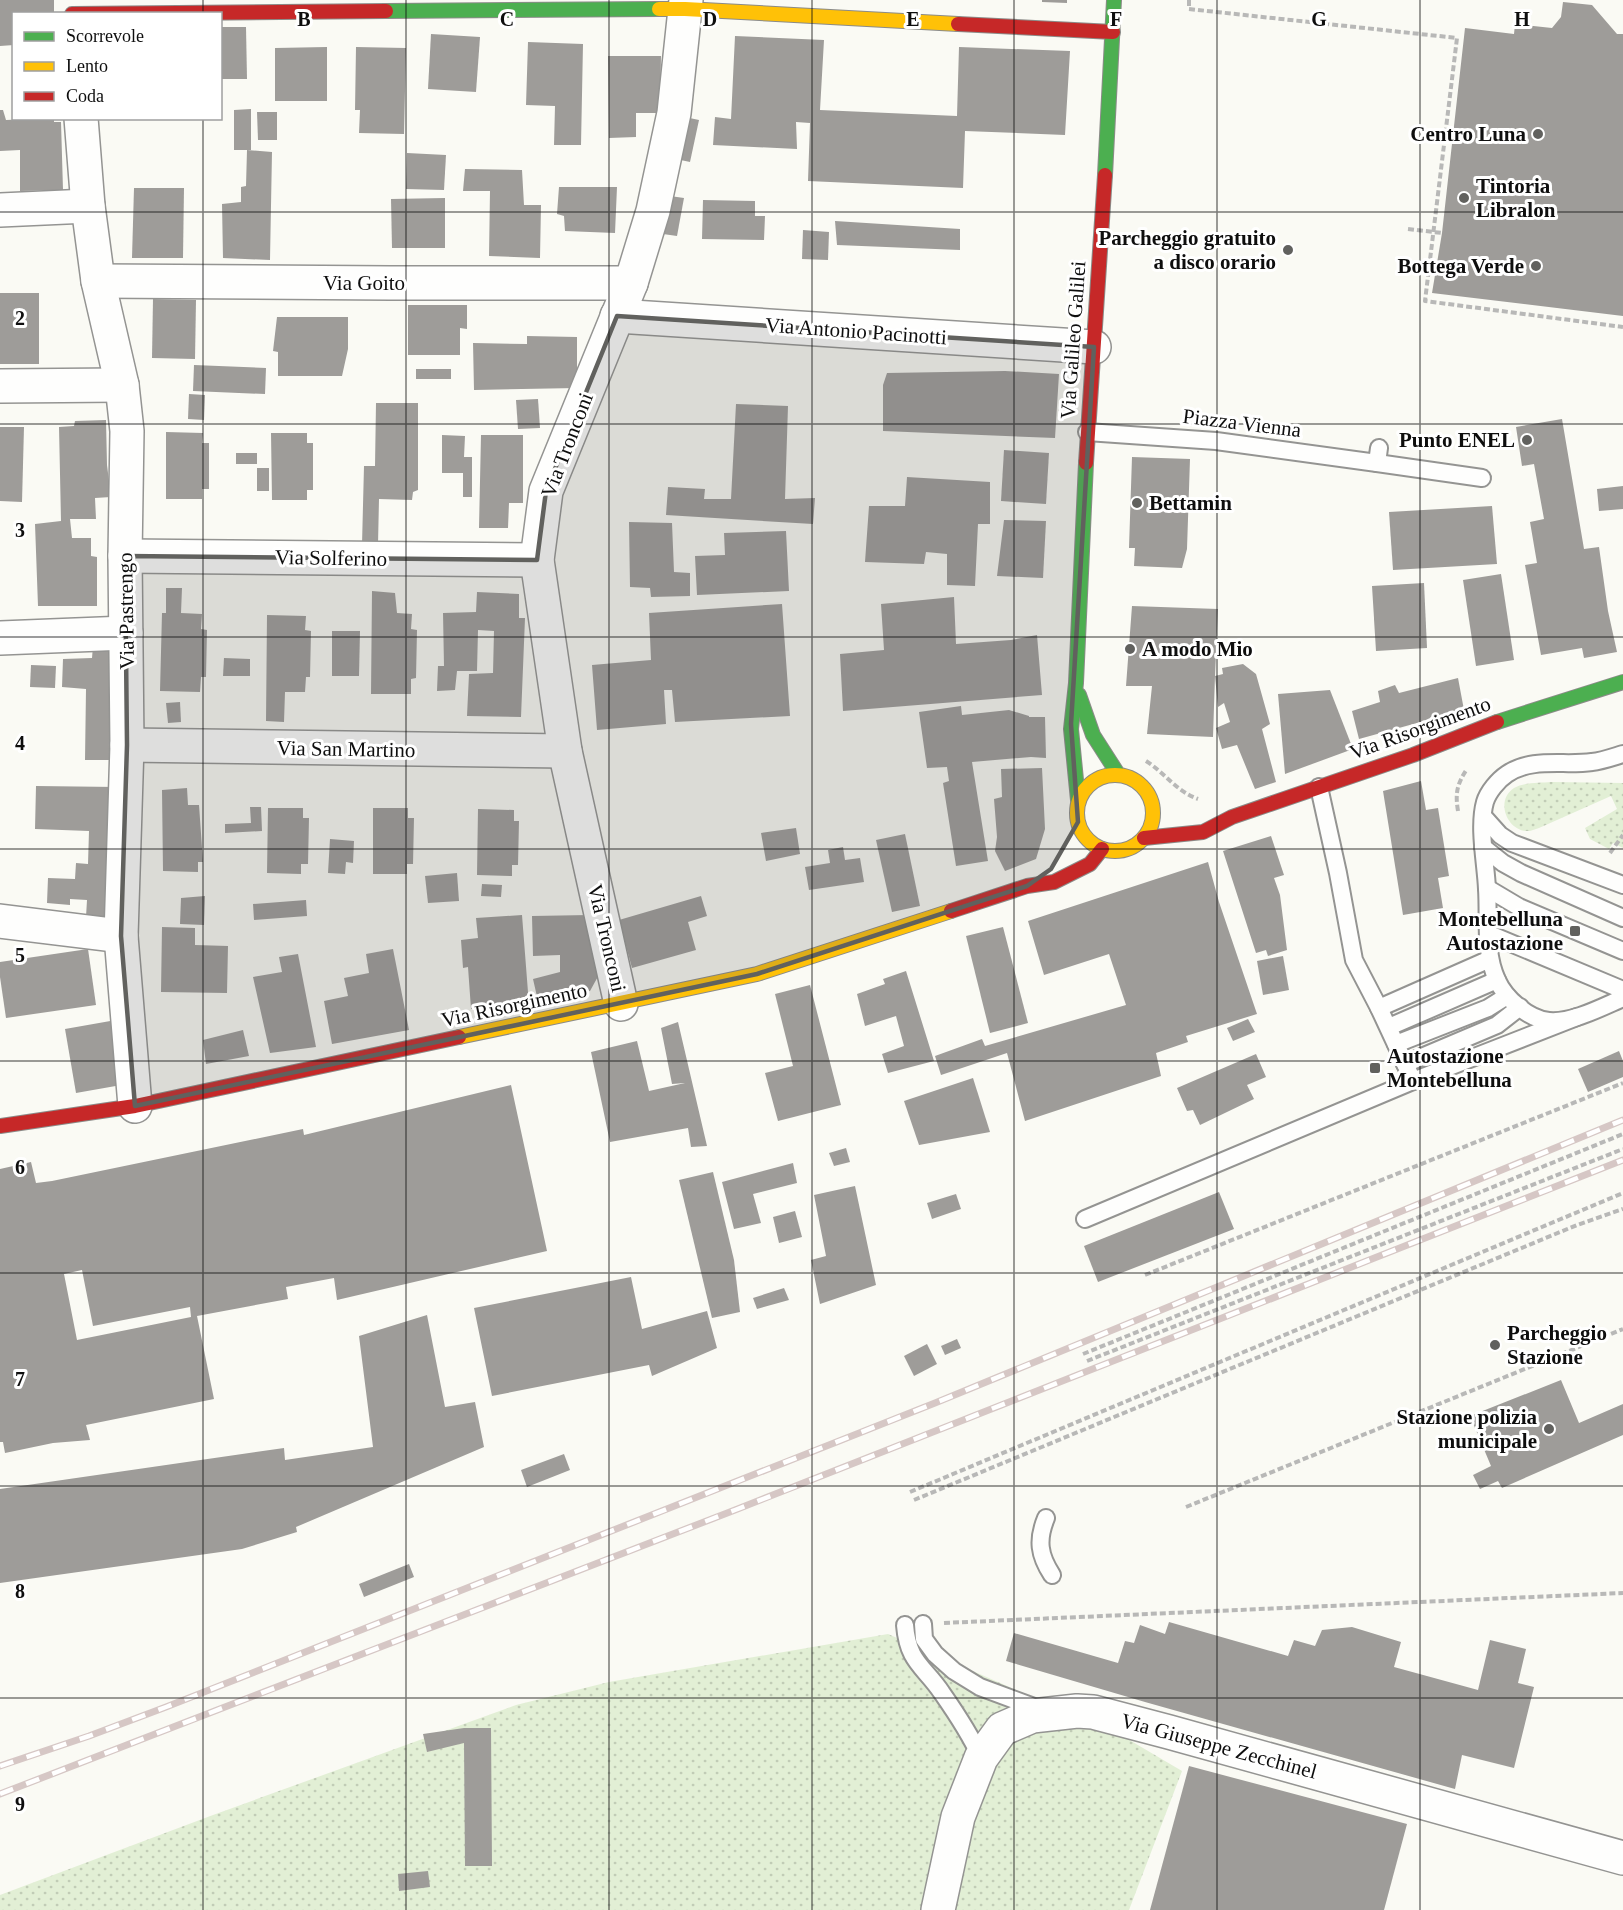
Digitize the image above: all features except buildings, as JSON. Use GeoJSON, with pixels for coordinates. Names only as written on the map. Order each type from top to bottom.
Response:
{"type":"FeatureCollection","features":[{"type":"Feature","properties":{"kind":"street","name":"Via Galileo Galilei"},"geometry":{"type":"LineString","coordinates":[[1078,800],[1077,775],[1071,744],[1071,724],[1076,683],[1087,432],[1114,0]]}},
{"type":"Feature","properties":{"kind":"street"},"geometry":{"type":"LineString","coordinates":[[72,9],[685,4],[1113,32]]}},
{"type":"Feature","properties":{"kind":"street","name":"Via Tronconi"},"geometry":{"type":"LineString","coordinates":[[621,1004],[565,751],[537,560],[546,491],[618,316],[653,211],[674,113],[685,4]]}},
{"type":"Feature","properties":{"kind":"street","name":"Via Pastrengo"},"geometry":{"type":"LineString","coordinates":[[81,120],[88,206],[98,280],[122,384],[127,431],[125,556],[127,745],[121,936],[135,1106]]}},
{"type":"Feature","properties":{"kind":"street"},"geometry":{"type":"LineString","coordinates":[[0,210],[88,206]]}},
{"type":"Feature","properties":{"kind":"street","name":"Via Goito"},"geometry":{"type":"LineString","coordinates":[[98,280],[390,284],[630,283]]}},
{"type":"Feature","properties":{"kind":"street","name":"Via Antonio Pacinotti"},"geometry":{"type":"LineString","coordinates":[[618,316],[1094,347]]}},
{"type":"Feature","properties":{"kind":"street"},"geometry":{"type":"LineString","coordinates":[[0,386],[122,384]]}},
{"type":"Feature","properties":{"kind":"street","name":"Via Solferino"},"geometry":{"type":"LineString","coordinates":[[125,556],[537,560]]}},
{"type":"Feature","properties":{"kind":"street"},"geometry":{"type":"LineString","coordinates":[[0,638],[126,633]]}},
{"type":"Feature","properties":{"kind":"street","name":"Via Risorgimento"},"geometry":{"type":"LineString","coordinates":[[0,1126],[135,1106],[757,974],[1027,886],[1053,882],[1090,864],[1102,849],[1124,850],[1135,846],[1144,838],[1203,832],[1232,817],[1413,755],[1506,719],[1623,682]]}},
{"type":"Feature","properties":{"kind":"street","name":"Via Galileo Galilei"},"geometry":{"type":"LineString","coordinates":[[1076,683],[1093,735],[1118,774]]}},
{"type":"Feature","properties":{"kind":"street","name":"Via San Martino"},"geometry":{"type":"LineString","coordinates":[[127,745],[565,751]]}},
{"type":"Feature","properties":{"kind":"street"},"geometry":{"type":"LineString","coordinates":[[1102,849],[1091,843],[1083,834],[1076,811],[1078,800],[1084,789],[1094,780],[1106,775],[1118,774],[1131,777],[1141,784],[1149,795],[1153,806],[1153,817],[1144,838]]}},
{"type":"Feature","properties":{"kind":"street"},"geometry":{"type":"LineString","coordinates":[[1149,795],[1163,803]]}},
{"type":"Feature","properties":{"kind":"street","name":"Via Risorgimento"},"geometry":{"type":"LineString","coordinates":[[1203,815],[1232,817]]}},
{"type":"Feature","properties":{"kind":"street"},"geometry":{"type":"LineString","coordinates":[[1070,842],[1078,822]]}},
{"type":"Feature","properties":{"kind":"street","name":"Via Risorgimento"},"geometry":{"type":"LineString","coordinates":[[1027,886],[1051,869]]}},
{"type":"Feature","properties":{"kind":"street"},"geometry":{"type":"LineString","coordinates":[[0,921],[121,936]]}},
{"type":"Feature","properties":{"kind":"street","name":"Via Giuseppe Zecchinel"},"geometry":{"type":"LineString","coordinates":[[938,1910],[958,1817],[981,1758],[1002,1730],[1032,1716],[1052,1713],[1093,1712],[1623,1858]]}},
{"type":"Feature","properties":{"kind":"lane","name":"Piazza Vienna"},"geometry":{"type":"LineString","coordinates":[[1087,432],[1378,456],[1482,478]]}},
{"type":"Feature","properties":{"kind":"lane"},"geometry":{"type":"LineString","coordinates":[[1577,1017],[1549,1021],[1532,1015],[1513,1001],[1497,980],[1490,959],[1483,846],[1485,801],[1495,785],[1507,774],[1520,767],[1541,763],[1591,762],[1623,754]]}},
{"type":"Feature","properties":{"kind":"lane"},"geometry":{"type":"LineString","coordinates":[[1319,787],[1354,960],[1413,1081]]}},
{"type":"Feature","properties":{"kind":"lane"},"geometry":{"type":"LineString","coordinates":[[1483,816],[1500,835],[1512,843],[1623,885]]}},
{"type":"Feature","properties":{"kind":"lane"},"geometry":{"type":"LineString","coordinates":[[1483,846],[1503,863],[1521,873],[1623,918]]}},
{"type":"Feature","properties":{"kind":"lane"},"geometry":{"type":"LineString","coordinates":[[1487,888],[1519,907],[1623,951]]}},
{"type":"Feature","properties":{"kind":"lane"},"geometry":{"type":"LineString","coordinates":[[1489,934],[1623,990]]}},
{"type":"Feature","properties":{"kind":"lane"},"geometry":{"type":"LineString","coordinates":[[1379,1008],[1490,959]]}},
{"type":"Feature","properties":{"kind":"lane"},"geometry":{"type":"LineString","coordinates":[[1389,1028],[1497,980]]}},
{"type":"Feature","properties":{"kind":"lane"},"geometry":{"type":"LineString","coordinates":[[1085,1219],[1413,1081],[1623,998]]}},
{"type":"Feature","properties":{"kind":"lane"},"geometry":{"type":"LineString","coordinates":[[1396,1044],[1488,1008],[1513,1001]]}},
{"type":"Feature","properties":{"kind":"lane"},"geometry":{"type":"LineString","coordinates":[[1405,1064],[1497,1025],[1513,1001]]}},
{"type":"Feature","properties":{"kind":"lane"},"geometry":{"type":"LineString","coordinates":[[1046,1518],[1041,1530],[1042,1559],[1052,1575]]}},
{"type":"Feature","properties":{"kind":"lane"},"geometry":{"type":"LineString","coordinates":[[923,1624],[924,1639],[935,1654],[954,1671],[980,1687],[1052,1713]]}},
{"type":"Feature","properties":{"kind":"lane"},"geometry":{"type":"LineString","coordinates":[[905,1626],[913,1658],[942,1692],[981,1758]]}},
{"type":"Feature","properties":{"kind":"path"},"geometry":{"type":"LineString","coordinates":[[1189,0],[1189,9],[1457,38],[1425,301],[1623,327]]}},
{"type":"Feature","properties":{"kind":"path"},"geometry":{"type":"LineString","coordinates":[[1408,229],[1442,233]]}},
{"type":"Feature","properties":{"kind":"path"},"geometry":{"type":"LineString","coordinates":[[1144,760],[1187,795],[1205,800]]}},
{"type":"Feature","properties":{"kind":"path"},"geometry":{"type":"LineString","coordinates":[[1458,811],[1455,795],[1467,768]]}},
{"type":"Feature","properties":{"kind":"path"},"geometry":{"type":"LineString","coordinates":[[1610,853],[1623,835]]}},
{"type":"Feature","properties":{"kind":"path"},"geometry":{"type":"LineString","coordinates":[[1145,1275],[1623,1083]]}},
{"type":"Feature","properties":{"kind":"path"},"geometry":{"type":"LineString","coordinates":[[1083,1354],[1623,1134]]}},
{"type":"Feature","properties":{"kind":"path"},"geometry":{"type":"LineString","coordinates":[[1087,1361],[1623,1149]]}},
{"type":"Feature","properties":{"kind":"path"},"geometry":{"type":"LineString","coordinates":[[910,1492],[1623,1193]]}},
{"type":"Feature","properties":{"kind":"path"},"geometry":{"type":"LineString","coordinates":[[914,1500],[1623,1209]]}},
{"type":"Feature","properties":{"kind":"path"},"geometry":{"type":"LineString","coordinates":[[1186,1507],[1623,1329]]}},
{"type":"Feature","properties":{"kind":"path"},"geometry":{"type":"LineString","coordinates":[[923,1624],[1623,1593]]}},
{"type":"Feature","properties":{"kind":"highlighted area"},"geometry":{"type":"Polygon","coordinates":[[[617,316],[1094,347],[1071,724],[1078,822],[1051,869],[1027,886],[757,974],[135,1106],[121,936],[127,745],[125,556],[537,560],[546,491],[617,316]]]}},
{"type":"Feature","properties":{"kind":"green space"},"geometry":{"type":"Polygon","coordinates":[[[1551,782],[1623,783],[1623,848],[1613,843],[1609,849],[1590,839],[1585,828],[1617,809],[1611,796],[1530,831],[1515,827],[1510,822],[1504,808],[1508,794],[1514,788],[1522,785],[1551,782]]]}},
{"type":"Feature","properties":{"kind":"green space"},"geometry":{"type":"Polygon","coordinates":[[[888,1634],[1126,1738],[1182,1771],[1129,1910],[0,1910],[0,1895],[516,1705],[609,1682],[888,1634]]]}},
{"type":"Feature","properties":{"kind":"railway"},"geometry":{"type":"LineString","coordinates":[[0,1766],[166,1707],[935,1403],[1623,1120]]}},
{"type":"Feature","properties":{"kind":"railway"},"geometry":{"type":"LineString","coordinates":[[0,1794],[735,1510],[1623,1160]]}},
{"type":"Feature","properties":{"kind":"traffic: fast"},"geometry":{"type":"LineString","coordinates":[[1105,175],[1114,0]]}},
{"type":"Feature","properties":{"kind":"traffic: fast"},"geometry":{"type":"LineString","coordinates":[[386,11],[659,9]]}},
{"type":"Feature","properties":{"kind":"traffic: fast"},"geometry":{"type":"LineString","coordinates":[[1078,800],[1071,729],[1076,683],[1086,463]]}},
{"type":"Feature","properties":{"kind":"traffic: fast"},"geometry":{"type":"LineString","coordinates":[[1497,722],[1623,682]]}},
{"type":"Feature","properties":{"kind":"traffic: fast"},"geometry":{"type":"LineString","coordinates":[[1079,695],[1093,735],[1118,774]]}},
{"type":"Feature","properties":{"kind":"traffic: slow"},"geometry":{"type":"LineString","coordinates":[[659,9],[958,24]]}},
{"type":"Feature","properties":{"kind":"traffic: slow"},"geometry":{"type":"LineString","coordinates":[[1108,775],[1122,775],[1136,781],[1147,792],[1153,806],[1153,813],[1150,828],[1142,840],[1122,851],[1108,851],[1094,845],[1083,834],[1077,820],[1077,806],[1083,792],[1094,781],[1108,775]]}},
{"type":"Feature","properties":{"kind":"traffic: slow"},"geometry":{"type":"LineString","coordinates":[[459,1037],[757,974],[951,911]]}},
{"type":"Feature","properties":{"kind":"traffic: jam"},"geometry":{"type":"LineString","coordinates":[[222,13],[386,11]]}},
{"type":"Feature","properties":{"kind":"traffic: jam"},"geometry":{"type":"LineString","coordinates":[[958,24],[1113,32]]}},
{"type":"Feature","properties":{"kind":"traffic: jam"},"geometry":{"type":"LineString","coordinates":[[1086,463],[1105,175]]}},
{"type":"Feature","properties":{"kind":"traffic: jam"},"geometry":{"type":"LineString","coordinates":[[1144,838],[1203,832],[1232,817],[1413,755],[1497,722]]}},
{"type":"Feature","properties":{"kind":"traffic: jam"},"geometry":{"type":"LineString","coordinates":[[951,911],[1027,886],[1054,882],[1090,864],[1102,849]]}},
{"type":"Feature","properties":{"kind":"traffic: jam"},"geometry":{"type":"LineString","coordinates":[[0,1126],[135,1106],[459,1037]]}},
{"type":"Feature","properties":{"kind":"place","name":"Centro Luna"},"geometry":{"type":"Point","coordinates":[1538,134]}},
{"type":"Feature","properties":{"kind":"place","name":"Tintoria Libralon"},"geometry":{"type":"Point","coordinates":[1464,198]}},
{"type":"Feature","properties":{"kind":"place","name":"Parcheggio gratuito a disco orario"},"geometry":{"type":"Point","coordinates":[1288,250]}},
{"type":"Feature","properties":{"kind":"place","name":"Bottega Verde"},"geometry":{"type":"Point","coordinates":[1536,266]}},
{"type":"Feature","properties":{"kind":"place","name":"Punto ENEL"},"geometry":{"type":"Point","coordinates":[1527,440]}},
{"type":"Feature","properties":{"kind":"place","name":"Bettamin"},"geometry":{"type":"Point","coordinates":[1137,503]}},
{"type":"Feature","properties":{"kind":"place","name":"A modo Mio"},"geometry":{"type":"Point","coordinates":[1130,649]}},
{"type":"Feature","properties":{"kind":"place","name":"Montebelluna Autostazione"},"geometry":{"type":"Point","coordinates":[1575,931]}},
{"type":"Feature","properties":{"kind":"place","name":"Autostazione Montebelluna"},"geometry":{"type":"Point","coordinates":[1375,1068]}},
{"type":"Feature","properties":{"kind":"place","name":"Parcheggio Stazione"},"geometry":{"type":"Point","coordinates":[1495,1345]}},
{"type":"Feature","properties":{"kind":"place","name":"Stazione polizia municipale"},"geometry":{"type":"Point","coordinates":[1549,1429]}}]}
